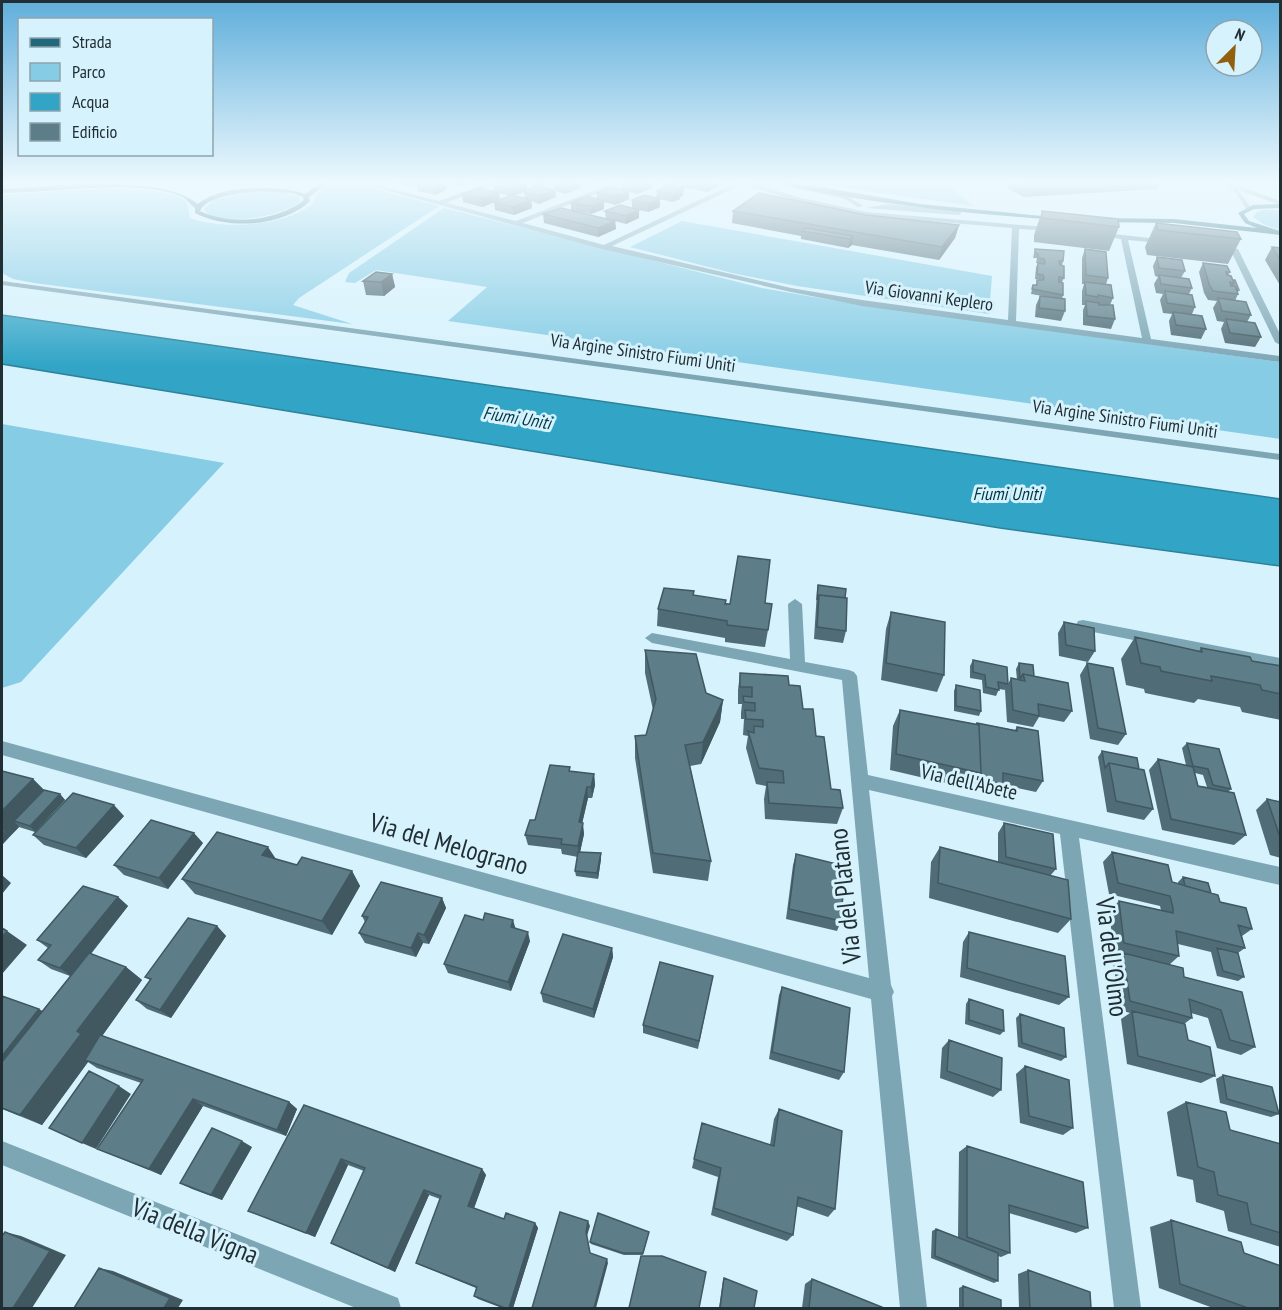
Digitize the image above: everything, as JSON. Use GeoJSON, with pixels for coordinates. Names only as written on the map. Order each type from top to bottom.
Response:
{"type":"FeatureCollection","features":[{"type":"Feature","properties":{"kind":"street","name":"Via Giovanni Keplero"},"geometry":{"type":"LineString","coordinates":[[589,243],[791,290],[1012,323],[1281,359]]}},
{"type":"Feature","properties":{"kind":"street"},"geometry":{"type":"LineString","coordinates":[[604,247],[612,243]]}},
{"type":"Feature","properties":{"kind":"street"},"geometry":{"type":"LineString","coordinates":[[1012,323],[1015,243]]}},
{"type":"Feature","properties":{"kind":"street"},"geometry":{"type":"LineString","coordinates":[[1125,243],[1147,340]]}},
{"type":"Feature","properties":{"kind":"street"},"geometry":{"type":"LineString","coordinates":[[1207,246],[1234,249],[1281,342]]}},
{"type":"Feature","properties":{"kind":"street","name":"Via Argine Sinistro Fiumi Uniti"},"geometry":{"type":"LineString","coordinates":[[2,283],[1281,457]]}},
{"type":"Feature","properties":{"kind":"street"},"geometry":{"type":"LineString","coordinates":[[795,604],[798,666]]}},
{"type":"Feature","properties":{"kind":"street"},"geometry":{"type":"LineString","coordinates":[[1083,625],[1281,664]]}},
{"type":"Feature","properties":{"kind":"street","name":"Via del Platano"},"geometry":{"type":"LineString","coordinates":[[652,638],[849,676],[883,992],[913,1308]]}},
{"type":"Feature","properties":{"kind":"street","name":"Via del Melograno"},"geometry":{"type":"LineString","coordinates":[[2,748],[883,992]]}},
{"type":"Feature","properties":{"kind":"street","name":"Via dell'Abete"},"geometry":{"type":"LineString","coordinates":[[860,781],[1068,828]]}},
{"type":"Feature","properties":{"kind":"street"},"geometry":{"type":"LineString","coordinates":[[1068,828],[1281,876]]}},
{"type":"Feature","properties":{"kind":"street","name":"Via dell'Olmo"},"geometry":{"type":"LineString","coordinates":[[1068,828],[1128,1308]]}},
{"type":"Feature","properties":{"kind":"street","name":"Via della Vigna"},"geometry":{"type":"LineString","coordinates":[[2,1153],[388,1308]]}},
{"type":"Feature","properties":{"kind":"green space"},"geometry":{"type":"Polygon","coordinates":[[[2,243],[382,243],[299,298],[293,305],[352,324],[34,283],[13,279],[2,273],[2,243]]]}},
{"type":"Feature","properties":{"kind":"green space"},"geometry":{"type":"Polygon","coordinates":[[[393,243],[584,243],[762,288],[854,304],[1280,362],[1280,439],[448,321],[487,287],[376,270],[355,283],[345,282],[349,273],[393,243]]]}},
{"type":"Feature","properties":{"kind":"green space"},"geometry":{"type":"Polygon","coordinates":[[[638,243],[807,243],[992,276],[989,314],[797,286],[732,273],[630,247],[638,243]]]}},
{"type":"Feature","properties":{"kind":"green space"},"geometry":{"type":"Polygon","coordinates":[[[2,424],[224,463],[21,682],[2,688],[2,424]]]}},
{"type":"Feature","properties":{"kind":"water","name":"Fiumi Uniti"},"geometry":{"type":"Polygon","coordinates":[[[2,315],[1280,499],[1280,566],[1000,528],[2,364],[2,315]]]}},
{"type":"Feature","properties":{"kind":"building"},"geometry":{"type":"Polygon","coordinates":[[[920,243],[945,243],[942,247],[920,243]]]}},
{"type":"Feature","properties":{"kind":"building"},"geometry":{"type":"Polygon","coordinates":[[[1272,247],[1281,248],[1281,261],[1272,247]]]}},
{"type":"Feature","properties":{"kind":"building"},"geometry":{"type":"Polygon","coordinates":[[[1035,249],[1064,251],[1063,261],[1059,261],[1060,265],[1064,266],[1064,278],[1059,277],[1059,282],[1063,283],[1063,295],[1032,289],[1033,285],[1037,285],[1037,280],[1044,278],[1043,275],[1037,274],[1038,263],[1044,264],[1045,262],[1044,259],[1038,258],[1035,249]]]}},
{"type":"Feature","properties":{"kind":"building"},"geometry":{"type":"Polygon","coordinates":[[[1085,249],[1106,252],[1108,278],[1086,275],[1085,249]]]}},
{"type":"Feature","properties":{"kind":"building"},"geometry":{"type":"Polygon","coordinates":[[[1157,257],[1182,260],[1185,271],[1159,268],[1157,257]]]}},
{"type":"Feature","properties":{"kind":"building"},"geometry":{"type":"Polygon","coordinates":[[[1203,263],[1227,266],[1230,272],[1226,272],[1227,275],[1231,276],[1234,283],[1230,282],[1231,286],[1235,286],[1238,294],[1213,291],[1203,263]]]}},
{"type":"Feature","properties":{"kind":"building"},"geometry":{"type":"Polygon","coordinates":[[[376,272],[392,274],[381,282],[363,281],[376,272]]]}},
{"type":"Feature","properties":{"kind":"building"},"geometry":{"type":"Polygon","coordinates":[[[1159,275],[1189,279],[1192,288],[1161,284],[1159,275]]]}},
{"type":"Feature","properties":{"kind":"building"},"geometry":{"type":"Polygon","coordinates":[[[1235,280],[1239,290],[1232,286],[1235,280]]]}},
{"type":"Feature","properties":{"kind":"building"},"geometry":{"type":"Polygon","coordinates":[[[1085,282],[1111,285],[1113,298],[1086,295],[1085,282]]]}},
{"type":"Feature","properties":{"kind":"building"},"geometry":{"type":"Polygon","coordinates":[[[1165,291],[1192,295],[1195,307],[1167,303],[1165,291]]]}},
{"type":"Feature","properties":{"kind":"building"},"geometry":{"type":"Polygon","coordinates":[[[1040,296],[1065,299],[1065,311],[1039,308],[1040,296]]]}},
{"type":"Feature","properties":{"kind":"building"},"geometry":{"type":"Polygon","coordinates":[[[1218,298],[1246,302],[1251,315],[1222,311],[1218,298]]]}},
{"type":"Feature","properties":{"kind":"building"},"geometry":{"type":"Polygon","coordinates":[[[1086,301],[1099,303],[1099,305],[1113,305],[1115,319],[1087,316],[1086,301]]]}},
{"type":"Feature","properties":{"kind":"building"},"geometry":{"type":"Polygon","coordinates":[[[1173,312],[1202,316],[1206,329],[1176,325],[1173,312]]]}},
{"type":"Feature","properties":{"kind":"building"},"geometry":{"type":"Polygon","coordinates":[[[1226,319],[1255,323],[1261,337],[1230,333],[1226,319]]]}},
{"type":"Feature","properties":{"kind":"building"},"geometry":{"type":"Polygon","coordinates":[[[738,556],[770,560],[765,603],[772,604],[768,630],[727,625],[727,621],[658,609],[664,588],[694,591],[693,595],[726,600],[725,604],[730,604],[738,556]]]}},
{"type":"Feature","properties":{"kind":"building"},"geometry":{"type":"Polygon","coordinates":[[[818,585],[846,589],[845,598],[819,595],[817,600],[818,585]]]}},
{"type":"Feature","properties":{"kind":"building"},"geometry":{"type":"Polygon","coordinates":[[[819,595],[847,598],[846,631],[817,627],[819,595]]]}},
{"type":"Feature","properties":{"kind":"building"},"geometry":{"type":"Polygon","coordinates":[[[891,612],[945,622],[944,675],[886,663],[891,612]]]}},
{"type":"Feature","properties":{"kind":"building"},"geometry":{"type":"Polygon","coordinates":[[[1064,622],[1094,628],[1095,651],[1066,645],[1064,622]]]}},
{"type":"Feature","properties":{"kind":"building"},"geometry":{"type":"Polygon","coordinates":[[[1135,637],[1202,652],[1201,648],[1250,657],[1252,661],[1281,666],[1281,694],[1262,690],[1260,685],[1211,676],[1212,681],[1161,671],[1160,667],[1141,663],[1135,637]]]}},
{"type":"Feature","properties":{"kind":"building"},"geometry":{"type":"Polygon","coordinates":[[[645,650],[696,654],[706,693],[723,700],[703,742],[685,745],[711,861],[653,853],[635,736],[646,735],[656,699],[645,650]]]}},
{"type":"Feature","properties":{"kind":"building"},"geometry":{"type":"Polygon","coordinates":[[[973,660],[1007,667],[1008,684],[998,682],[999,690],[986,687],[985,675],[973,672],[973,660]]]}},
{"type":"Feature","properties":{"kind":"building"},"geometry":{"type":"Polygon","coordinates":[[[1019,663],[1033,665],[1034,676],[1023,674],[1020,679],[1019,663]]]}},
{"type":"Feature","properties":{"kind":"building"},"geometry":{"type":"Polygon","coordinates":[[[1087,663],[1113,668],[1126,734],[1098,728],[1087,663]]]}},
{"type":"Feature","properties":{"kind":"building"},"geometry":{"type":"Polygon","coordinates":[[[740,673],[788,676],[789,685],[800,686],[803,709],[813,709],[816,736],[824,737],[831,789],[840,790],[843,808],[769,803],[767,782],[784,783],[783,771],[759,768],[748,731],[754,733],[754,726],[763,727],[763,720],[746,719],[745,710],[755,711],[755,703],[744,702],[743,696],[752,697],[752,687],[740,687],[740,673]]]}},
{"type":"Feature","properties":{"kind":"building"},"geometry":{"type":"Polygon","coordinates":[[[1023,674],[1068,683],[1072,711],[1038,704],[1039,716],[1013,710],[1011,678],[1025,681],[1023,674]]]}},
{"type":"Feature","properties":{"kind":"building"},"geometry":{"type":"Polygon","coordinates":[[[956,685],[980,690],[981,711],[956,706],[956,685]]]}},
{"type":"Feature","properties":{"kind":"building"},"geometry":{"type":"Polygon","coordinates":[[[900,710],[979,725],[981,773],[896,754],[900,710]]]}},
{"type":"Feature","properties":{"kind":"building"},"geometry":{"type":"Polygon","coordinates":[[[977,723],[1017,731],[1017,727],[1038,731],[1043,781],[1003,773],[1003,784],[978,779],[981,773],[979,725],[977,723]]]}},
{"type":"Feature","properties":{"kind":"building"},"geometry":{"type":"Polygon","coordinates":[[[1187,743],[1219,749],[1231,789],[1213,785],[1208,769],[1193,766],[1187,743]]]}},
{"type":"Feature","properties":{"kind":"building"},"geometry":{"type":"Polygon","coordinates":[[[1102,751],[1137,758],[1139,769],[1109,763],[1105,768],[1102,751]]]}},
{"type":"Feature","properties":{"kind":"building"},"geometry":{"type":"Polygon","coordinates":[[[1158,759],[1193,767],[1198,786],[1234,793],[1246,835],[1171,819],[1158,759]]]}},
{"type":"Feature","properties":{"kind":"building"},"geometry":{"type":"Polygon","coordinates":[[[1109,763],[1144,770],[1153,809],[1116,801],[1109,763]]]}},
{"type":"Feature","properties":{"kind":"building"},"geometry":{"type":"Polygon","coordinates":[[[550,765],[570,767],[569,771],[594,774],[591,787],[587,787],[579,822],[583,823],[578,846],[561,844],[562,839],[525,835],[530,820],[535,820],[550,765]]]}},
{"type":"Feature","properties":{"kind":"building"},"geometry":{"type":"Polygon","coordinates":[[[2,771],[33,779],[2,811],[2,771]]]}},
{"type":"Feature","properties":{"kind":"building"},"geometry":{"type":"Polygon","coordinates":[[[44,790],[60,794],[30,826],[14,821],[44,790]]]}},
{"type":"Feature","properties":{"kind":"building"},"geometry":{"type":"Polygon","coordinates":[[[73,793],[114,805],[76,848],[33,835],[73,793]]]}},
{"type":"Feature","properties":{"kind":"building"},"geometry":{"type":"Polygon","coordinates":[[[1267,799],[1281,802],[1281,840],[1267,799]]]}},
{"type":"Feature","properties":{"kind":"building"},"geometry":{"type":"Polygon","coordinates":[[[151,820],[194,833],[159,878],[114,865],[151,820]]]}},
{"type":"Feature","properties":{"kind":"building"},"geometry":{"type":"Polygon","coordinates":[[[1004,823],[1053,834],[1056,869],[1006,857],[1004,823]]]}},
{"type":"Feature","properties":{"kind":"building"},"geometry":{"type":"Polygon","coordinates":[[[217,832],[268,847],[262,855],[297,865],[302,857],[352,871],[322,921],[182,879],[217,832]]]}},
{"type":"Feature","properties":{"kind":"building"},"geometry":{"type":"Polygon","coordinates":[[[940,847],[1068,880],[1071,919],[938,883],[940,847]]]}},
{"type":"Feature","properties":{"kind":"building"},"geometry":{"type":"Polygon","coordinates":[[[578,852],[601,853],[597,873],[575,871],[578,852]]]}},
{"type":"Feature","properties":{"kind":"building"},"geometry":{"type":"Polygon","coordinates":[[[1112,852],[1168,865],[1172,882],[1218,895],[1220,902],[1246,908],[1252,929],[1238,925],[1245,948],[1176,931],[1179,956],[1124,943],[1119,901],[1173,913],[1173,908],[1170,896],[1118,883],[1112,852]]]}},
{"type":"Feature","properties":{"kind":"building"},"geometry":{"type":"Polygon","coordinates":[[[796,854],[845,866],[841,921],[789,909],[796,854]]]}},
{"type":"Feature","properties":{"kind":"building"},"geometry":{"type":"Polygon","coordinates":[[[1183,877],[1208,883],[1211,893],[1185,886],[1183,877]]]}},
{"type":"Feature","properties":{"kind":"building"},"geometry":{"type":"Polygon","coordinates":[[[381,882],[442,898],[424,935],[418,933],[411,948],[359,933],[368,917],[362,916],[381,882]]]}},
{"type":"Feature","properties":{"kind":"building"},"geometry":{"type":"Polygon","coordinates":[[[83,886],[118,897],[60,968],[38,960],[51,945],[37,940],[83,886]]]}},
{"type":"Feature","properties":{"kind":"building"},"geometry":{"type":"Polygon","coordinates":[[[485,913],[513,920],[511,927],[528,932],[508,982],[444,964],[465,915],[483,920],[485,913]]]}},
{"type":"Feature","properties":{"kind":"building"},"geometry":{"type":"Polygon","coordinates":[[[188,918],[217,926],[160,1010],[136,1000],[151,979],[145,977],[188,918]]]}},
{"type":"Feature","properties":{"kind":"building"},"geometry":{"type":"Polygon","coordinates":[[[969,932],[1065,956],[1069,997],[967,968],[969,932]]]}},
{"type":"Feature","properties":{"kind":"building"},"geometry":{"type":"Polygon","coordinates":[[[563,934],[612,948],[593,1009],[541,993],[563,934]]]}},
{"type":"Feature","properties":{"kind":"building"},"geometry":{"type":"Polygon","coordinates":[[[1217,948],[1238,953],[1244,977],[1223,971],[1217,948]]]}},
{"type":"Feature","properties":{"kind":"building"},"geometry":{"type":"Polygon","coordinates":[[[89,953],[126,967],[77,1031],[81,1034],[20,1115],[2,1108],[2,1062],[89,953]]]}},
{"type":"Feature","properties":{"kind":"building"},"geometry":{"type":"Polygon","coordinates":[[[1123,953],[1183,968],[1184,977],[1242,992],[1255,1047],[1230,1040],[1221,1010],[1189,999],[1192,1018],[1130,1001],[1123,953]]]}},
{"type":"Feature","properties":{"kind":"building"},"geometry":{"type":"Polygon","coordinates":[[[660,962],[713,976],[699,1041],[643,1025],[660,962]]]}},
{"type":"Feature","properties":{"kind":"building"},"geometry":{"type":"Polygon","coordinates":[[[782,987],[850,1008],[844,1072],[772,1052],[782,987]]]}},
{"type":"Feature","properties":{"kind":"building"},"geometry":{"type":"Polygon","coordinates":[[[2,996],[39,1009],[2,1056],[2,996]]]}},
{"type":"Feature","properties":{"kind":"building"},"geometry":{"type":"Polygon","coordinates":[[[969,999],[1003,1010],[1004,1031],[969,1020],[969,999]]]}},
{"type":"Feature","properties":{"kind":"building"},"geometry":{"type":"Polygon","coordinates":[[[1132,1011],[1185,1024],[1188,1040],[1210,1047],[1215,1076],[1138,1056],[1132,1011]]]}},
{"type":"Feature","properties":{"kind":"building"},"geometry":{"type":"Polygon","coordinates":[[[1020,1014],[1064,1028],[1066,1057],[1022,1043],[1020,1014]]]}},
{"type":"Feature","properties":{"kind":"building"},"geometry":{"type":"Polygon","coordinates":[[[100,1035],[289,1102],[277,1130],[193,1099],[149,1169],[97,1149],[143,1080],[85,1060],[100,1035]]]}},
{"type":"Feature","properties":{"kind":"building"},"geometry":{"type":"Polygon","coordinates":[[[949,1040],[1002,1058],[1001,1090],[947,1071],[949,1040]]]}},
{"type":"Feature","properties":{"kind":"building"},"geometry":{"type":"Polygon","coordinates":[[[1025,1066],[1069,1080],[1073,1128],[1029,1116],[1025,1066]]]}},
{"type":"Feature","properties":{"kind":"building"},"geometry":{"type":"Polygon","coordinates":[[[89,1071],[119,1086],[82,1143],[49,1128],[89,1071]]]}},
{"type":"Feature","properties":{"kind":"building"},"geometry":{"type":"Polygon","coordinates":[[[1223,1075],[1272,1087],[1279,1114],[1227,1099],[1223,1075]]]}},
{"type":"Feature","properties":{"kind":"building"},"geometry":{"type":"Polygon","coordinates":[[[1186,1102],[1226,1112],[1230,1130],[1281,1144],[1281,1233],[1251,1224],[1247,1203],[1218,1195],[1214,1172],[1198,1167],[1186,1102]]]}},
{"type":"Feature","properties":{"kind":"building"},"geometry":{"type":"Polygon","coordinates":[[[304,1105],[482,1169],[468,1206],[504,1219],[506,1213],[535,1223],[509,1308],[474,1296],[477,1287],[416,1263],[441,1196],[424,1190],[388,1268],[331,1243],[365,1168],[341,1159],[306,1233],[248,1211],[304,1105]]]}},
{"type":"Feature","properties":{"kind":"building"},"geometry":{"type":"Polygon","coordinates":[[[779,1109],[842,1131],[835,1209],[798,1197],[793,1235],[714,1208],[721,1168],[694,1159],[702,1123],[774,1146],[779,1109]]]}},
{"type":"Feature","properties":{"kind":"building"},"geometry":{"type":"Polygon","coordinates":[[[212,1128],[242,1141],[211,1195],[180,1183],[212,1128]]]}},
{"type":"Feature","properties":{"kind":"building"},"geometry":{"type":"Polygon","coordinates":[[[967,1146],[1083,1182],[1088,1228],[1009,1205],[1010,1253],[967,1237],[967,1146]]]}},
{"type":"Feature","properties":{"kind":"building"},"geometry":{"type":"Polygon","coordinates":[[[560,1212],[588,1221],[586,1232],[590,1253],[607,1259],[594,1308],[532,1308],[560,1212]]]}},
{"type":"Feature","properties":{"kind":"building"},"geometry":{"type":"Polygon","coordinates":[[[598,1213],[649,1232],[643,1253],[623,1253],[590,1242],[598,1213]]]}},
{"type":"Feature","properties":{"kind":"building"},"geometry":{"type":"Polygon","coordinates":[[[1171,1220],[1241,1242],[1244,1253],[1281,1266],[1281,1308],[1248,1308],[1180,1284],[1171,1220]]]}},
{"type":"Feature","properties":{"kind":"building"},"geometry":{"type":"Polygon","coordinates":[[[936,1229],[998,1253],[998,1281],[935,1256],[936,1229]]]}},
{"type":"Feature","properties":{"kind":"building"},"geometry":{"type":"Polygon","coordinates":[[[5,1232],[50,1251],[13,1308],[2,1308],[2,1236],[5,1232]]]}},
{"type":"Feature","properties":{"kind":"building"},"geometry":{"type":"Polygon","coordinates":[[[641,1256],[662,1256],[706,1272],[699,1308],[629,1308],[641,1256]]]}},
{"type":"Feature","properties":{"kind":"building"},"geometry":{"type":"Polygon","coordinates":[[[99,1268],[170,1298],[164,1308],[74,1308],[99,1268]]]}},
{"type":"Feature","properties":{"kind":"building"},"geometry":{"type":"Polygon","coordinates":[[[1028,1270],[1090,1292],[1091,1308],[1030,1308],[1028,1270]]]}},
{"type":"Feature","properties":{"kind":"building"},"geometry":{"type":"Polygon","coordinates":[[[724,1278],[757,1291],[754,1308],[720,1308],[724,1278]]]}},
{"type":"Feature","properties":{"kind":"building"},"geometry":{"type":"Polygon","coordinates":[[[812,1279],[884,1308],[809,1308],[812,1279]]]}},
{"type":"Feature","properties":{"kind":"building"},"geometry":{"type":"Polygon","coordinates":[[[963,1286],[1001,1300],[1001,1308],[963,1308],[963,1286]]]}}]}
